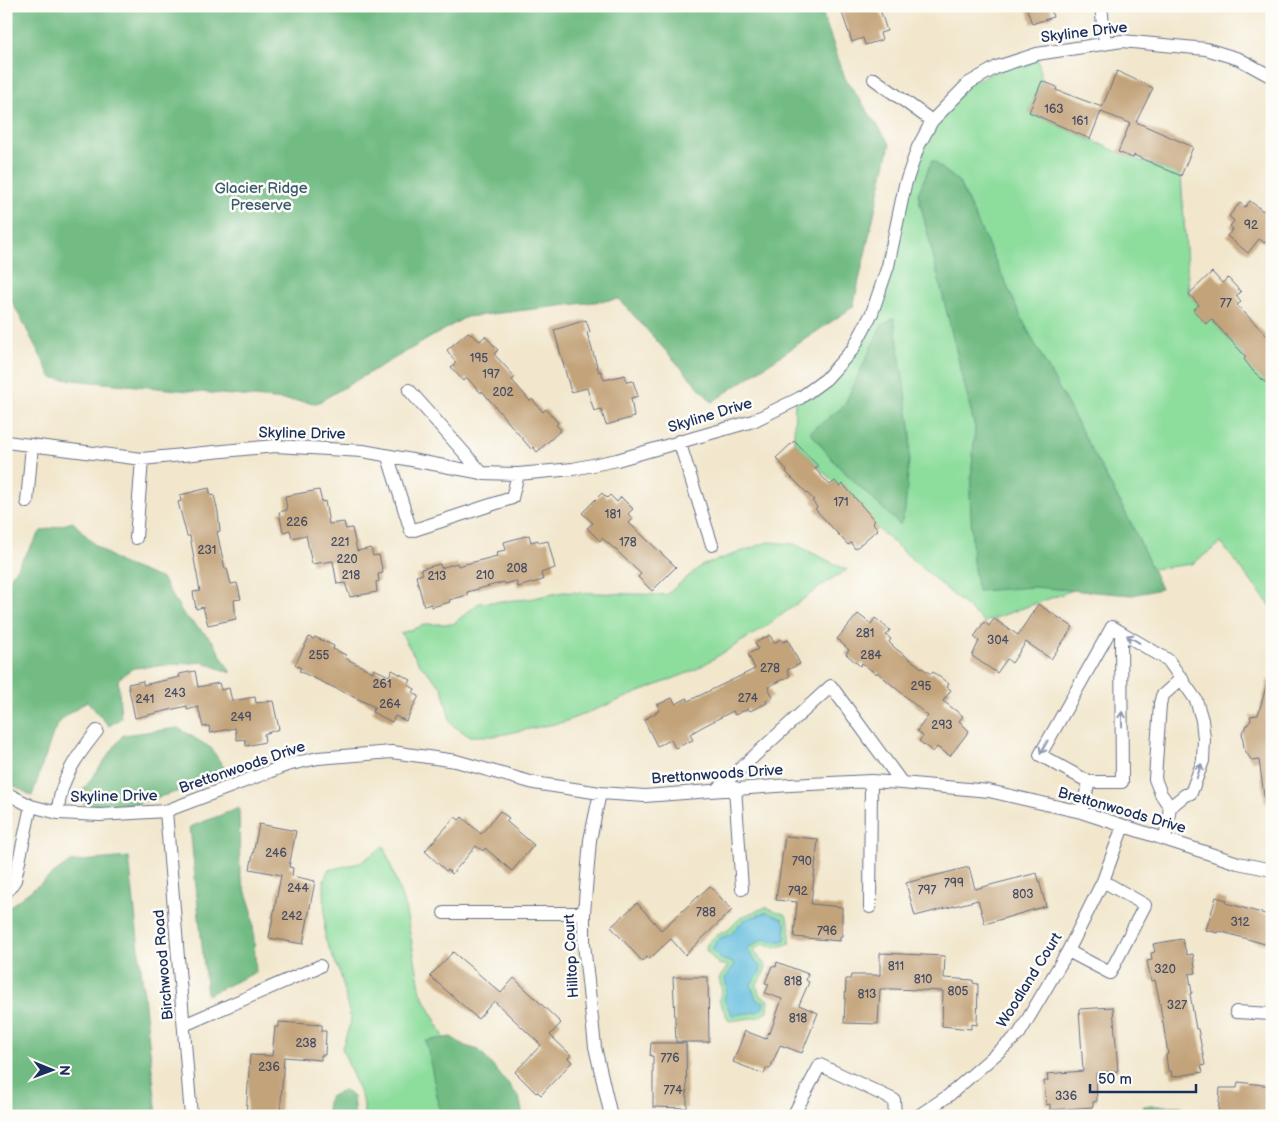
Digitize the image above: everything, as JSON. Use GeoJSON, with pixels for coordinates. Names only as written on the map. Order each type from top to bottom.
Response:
{"type":"FeatureCollection","features":[{"type":"Feature","properties":{"kind":"street"},"geometry":{"type":"LineString","coordinates":[[1101,6],[1106,43]]}},
{"type":"Feature","properties":{"kind":"street","name":"Skyline Drive"},"geometry":{"type":"LineString","coordinates":[[6,442],[142,459],[274,446],[363,450],[482,473],[518,474],[573,469],[617,460],[679,441],[753,422],[800,398],[826,379],[853,350],[872,313],[888,266],[905,185],[918,147],[932,121],[969,83],[997,68],[1037,54],[1122,41],[1206,49],[1239,59],[1272,77]]}},
{"type":"Feature","properties":{"kind":"street"},"geometry":{"type":"LineString","coordinates":[[874,79],[932,121]]}},
{"type":"Feature","properties":{"kind":"street"},"geometry":{"type":"LineString","coordinates":[[410,390],[482,473]]}},
{"type":"Feature","properties":{"kind":"street"},"geometry":{"type":"LineString","coordinates":[[679,441],[712,545]]}},
{"type":"Feature","properties":{"kind":"street"},"geometry":{"type":"LineString","coordinates":[[27,502],[32,445]]}},
{"type":"Feature","properties":{"kind":"street"},"geometry":{"type":"LineString","coordinates":[[388,456],[411,531],[512,498],[518,474]]}},
{"type":"Feature","properties":{"kind":"street"},"geometry":{"type":"LineString","coordinates":[[136,538],[142,459]]}},
{"type":"Feature","properties":{"kind":"street"},"geometry":{"type":"LineString","coordinates":[[1121,632],[1122,782],[1088,782],[1040,755],[1112,626],[1168,660],[1196,700],[1202,720],[1202,761],[1191,793],[1170,806],[1165,839]]}},
{"type":"Feature","properties":{"kind":"street"},"geometry":{"type":"LineString","coordinates":[[1170,806],[1161,794],[1156,779],[1160,704],[1162,696],[1182,678]]}},
{"type":"Feature","properties":{"kind":"street"},"geometry":{"type":"LineString","coordinates":[[718,789],[831,686],[902,783]]}},
{"type":"Feature","properties":{"kind":"street"},"geometry":{"type":"LineString","coordinates":[[58,813],[59,794],[75,758],[97,731]]}},
{"type":"Feature","properties":{"kind":"street","name":"Brettonwoods Drive"},"geometry":{"type":"LineString","coordinates":[[166,811],[287,765],[318,758],[392,752],[456,761],[534,783],[600,793],[645,796],[718,789],[871,781],[989,791],[1081,812],[1238,863],[1272,870]]}},
{"type":"Feature","properties":{"kind":"street"},"geometry":{"type":"LineString","coordinates":[[870,907],[871,781]]}},
{"type":"Feature","properties":{"kind":"street"},"geometry":{"type":"LineString","coordinates":[[1081,812],[1088,782]]}},
{"type":"Feature","properties":{"kind":"street"},"geometry":{"type":"LineString","coordinates":[[735,788],[742,889]]}},
{"type":"Feature","properties":{"kind":"street","name":"Skyline Drive"},"geometry":{"type":"LineString","coordinates":[[6,793],[30,806],[58,813],[100,815],[166,811]]}},
{"type":"Feature","properties":{"kind":"street","name":"Hilltop Court"},"geometry":{"type":"LineString","coordinates":[[600,793],[590,840],[584,912],[584,944],[595,1047],[610,1116]]}},
{"type":"Feature","properties":{"kind":"street"},"geometry":{"type":"LineString","coordinates":[[6,893],[15,880],[30,806]]}},
{"type":"Feature","properties":{"kind":"street","name":"Birchwood Road"},"geometry":{"type":"LineString","coordinates":[[166,811],[191,1116]]}},
{"type":"Feature","properties":{"kind":"street","name":"Woodland Court"},"geometry":{"type":"LineString","coordinates":[[918,1116],[948,1096],[1019,1034],[1068,951],[1103,881],[1123,826]]}},
{"type":"Feature","properties":{"kind":"street"},"geometry":{"type":"LineString","coordinates":[[1068,951],[1110,972],[1145,905],[1103,881]]}},
{"type":"Feature","properties":{"kind":"street"},"geometry":{"type":"LineString","coordinates":[[444,913],[584,912]]}},
{"type":"Feature","properties":{"kind":"street"},"geometry":{"type":"LineString","coordinates":[[184,1025],[320,966]]}},
{"type":"Feature","properties":{"kind":"street"},"geometry":{"type":"LineString","coordinates":[[1236,1012],[1272,1014]]}},
{"type":"Feature","properties":{"kind":"street"},"geometry":{"type":"LineString","coordinates":[[793,1116],[820,1065],[894,1100],[895,1116]]}},
{"type":"Feature","properties":{"kind":"green space","name":"Glacier Ridge Preserve"},"geometry":{"type":"Polygon","coordinates":[[[6,6],[820,6],[845,78],[890,144],[853,307],[712,402],[619,299],[466,317],[317,403],[52,378],[6,290],[6,6]]]}},
{"type":"Feature","properties":{"kind":"green space"},"geometry":{"type":"Polygon","coordinates":[[[1037,54],[1042,81],[1029,112],[1118,152],[1181,175],[1189,294],[1272,388],[1272,608],[1221,543],[1192,564],[1121,573],[984,622],[878,529],[794,441],[795,400],[826,379],[872,313],[918,147],[969,83],[1037,54]]]}},
{"type":"Feature","properties":{"kind":"green space"},"geometry":{"type":"Polygon","coordinates":[[[932,160],[959,182],[1025,325],[1133,527],[1161,589],[1132,595],[1033,587],[978,591],[973,563],[970,493],[975,428],[918,194],[932,160]]]}},
{"type":"Feature","properties":{"kind":"green space"},"geometry":{"type":"Polygon","coordinates":[[[894,318],[911,433],[905,511],[900,525],[837,465],[810,432],[844,406],[881,326],[894,318]]]}},
{"type":"Feature","properties":{"kind":"green space"},"geometry":{"type":"Polygon","coordinates":[[[73,522],[95,545],[119,562],[162,579],[184,615],[212,640],[231,673],[202,662],[133,668],[118,679],[121,718],[109,726],[87,701],[62,719],[53,733],[32,796],[6,781],[6,584],[41,531],[73,522]]]}},
{"type":"Feature","properties":{"kind":"green space"},"geometry":{"type":"Polygon","coordinates":[[[768,542],[794,544],[847,570],[831,579],[762,629],[695,670],[564,722],[495,736],[469,736],[451,724],[442,688],[418,662],[401,633],[427,624],[453,624],[479,603],[528,599],[563,592],[666,595],[701,566],[768,542]]]}},
{"type":"Feature","properties":{"kind":"green space"},"geometry":{"type":"Polygon","coordinates":[[[178,728],[211,748],[230,777],[94,815],[78,797],[123,735],[178,728]]]}},
{"type":"Feature","properties":{"kind":"green space"},"geometry":{"type":"Polygon","coordinates":[[[239,808],[240,874],[252,911],[256,972],[207,995],[190,827],[239,808]]]}},
{"type":"Feature","properties":{"kind":"green space"},"geometry":{"type":"Polygon","coordinates":[[[384,846],[405,907],[421,992],[481,1110],[481,1116],[364,1116],[364,1104],[342,1048],[351,1021],[341,976],[325,939],[324,881],[328,870],[360,863],[384,846]]]}},
{"type":"Feature","properties":{"kind":"green space"},"geometry":{"type":"Polygon","coordinates":[[[129,857],[157,1116],[6,1116],[6,909],[70,862],[129,857]]]}},
{"type":"Feature","properties":{"kind":"green space"},"geometry":{"type":"Polygon","coordinates":[[[766,907],[786,915],[790,927],[790,943],[777,948],[763,944],[753,950],[766,966],[764,975],[756,985],[760,995],[769,1000],[768,1011],[759,1017],[729,1021],[719,1000],[722,989],[719,979],[728,966],[718,964],[706,950],[707,944],[715,936],[728,930],[741,917],[766,907]]]}},
{"type":"Feature","properties":{"kind":"green space"},"geometry":{"type":"Polygon","coordinates":[[[451,1037],[465,1046],[479,1050],[519,1097],[523,1116],[441,1116],[426,1041],[451,1037]]]}},
{"type":"Feature","properties":{"kind":"green space"},"geometry":{"type":"Polygon","coordinates":[[[345,1090],[353,1097],[355,1116],[326,1116],[329,1097],[345,1090]]]}},
{"type":"Feature","properties":{"kind":"green space"},"geometry":{"type":"Polygon","coordinates":[[[1144,1106],[1181,1106],[1193,1116],[1135,1116],[1144,1106]]]}},
{"type":"Feature","properties":{"kind":"water"},"geometry":{"type":"Polygon","coordinates":[[[767,912],[783,919],[786,927],[785,940],[777,942],[763,939],[746,949],[761,967],[760,973],[751,984],[756,999],[764,1002],[763,1008],[757,1012],[732,1015],[724,1000],[727,989],[725,979],[735,964],[721,959],[712,949],[718,939],[731,934],[744,920],[767,912]]]}},
{"type":"Feature","properties":{"kind":"building"},"geometry":{"type":"Polygon","coordinates":[[[853,6],[879,6],[887,31],[880,33],[882,40],[865,45],[863,38],[852,42],[841,10],[853,6]]]}},
{"type":"Feature","properties":{"kind":"building"},"geometry":{"type":"Polygon","coordinates":[[[1026,6],[1050,6],[1053,17],[1032,24],[1026,6]]]}},
{"type":"Feature","properties":{"kind":"building"},"geometry":{"type":"Polygon","coordinates":[[[1117,71],[1153,88],[1136,122],[1193,147],[1181,176],[1134,155],[1133,158],[1118,152],[1130,123],[1101,112],[1090,139],[1029,112],[1042,81],[1057,87],[1056,90],[1102,107],[1117,71]]]}},
{"type":"Feature","properties":{"kind":"building"},"geometry":{"type":"Polygon","coordinates":[[[1272,200],[1272,235],[1265,243],[1259,239],[1248,253],[1227,236],[1233,229],[1230,226],[1234,221],[1229,216],[1240,203],[1245,207],[1250,201],[1263,211],[1272,200]]]}},
{"type":"Feature","properties":{"kind":"building"},"geometry":{"type":"Polygon","coordinates":[[[1212,272],[1222,283],[1228,278],[1241,292],[1236,296],[1241,302],[1237,305],[1272,341],[1272,388],[1253,371],[1244,359],[1246,357],[1211,319],[1206,324],[1193,310],[1199,305],[1189,294],[1212,272]]]}},
{"type":"Feature","properties":{"kind":"building"},"geometry":{"type":"Polygon","coordinates":[[[586,320],[590,332],[587,333],[599,372],[601,371],[604,380],[625,375],[627,382],[633,381],[638,396],[631,398],[634,417],[606,425],[601,409],[594,411],[587,388],[571,392],[554,330],[586,320]]]}},
{"type":"Feature","properties":{"kind":"building"},"geometry":{"type":"Polygon","coordinates":[[[468,332],[480,341],[485,336],[498,350],[494,354],[515,377],[512,380],[530,401],[532,399],[543,412],[546,409],[558,423],[556,425],[561,430],[537,452],[533,447],[531,449],[482,391],[481,393],[467,378],[463,381],[451,367],[456,363],[447,350],[468,332]]]}},
{"type":"Feature","properties":{"kind":"building"},"geometry":{"type":"Polygon","coordinates":[[[794,441],[818,466],[815,469],[830,485],[835,481],[840,487],[843,484],[875,521],[873,523],[878,529],[855,549],[851,543],[848,545],[815,509],[817,507],[812,501],[814,500],[786,472],[787,470],[776,458],[794,441]]]}},
{"type":"Feature","properties":{"kind":"building"},"geometry":{"type":"Polygon","coordinates":[[[209,488],[211,496],[214,495],[218,512],[220,531],[217,532],[225,569],[227,569],[231,584],[237,583],[241,599],[234,600],[236,619],[208,625],[203,607],[196,609],[193,592],[200,591],[190,536],[187,536],[178,502],[181,501],[180,495],[209,488]]]}},
{"type":"Feature","properties":{"kind":"building"},"geometry":{"type":"Polygon","coordinates":[[[319,490],[322,502],[325,501],[329,524],[344,522],[346,529],[352,528],[357,551],[371,548],[373,556],[379,555],[383,573],[378,574],[379,581],[376,582],[377,592],[350,597],[345,583],[337,584],[333,561],[312,564],[306,535],[292,538],[290,530],[283,532],[279,512],[287,510],[285,496],[319,490]]]}},
{"type":"Feature","properties":{"kind":"building"},"geometry":{"type":"Polygon","coordinates":[[[602,493],[607,498],[610,495],[617,502],[621,497],[633,509],[628,514],[633,519],[629,523],[676,567],[652,591],[638,577],[641,574],[602,538],[600,541],[587,528],[593,523],[582,513],[602,493]]]}},
{"type":"Feature","properties":{"kind":"building"},"geometry":{"type":"Polygon","coordinates":[[[529,535],[531,542],[538,540],[539,543],[548,541],[555,568],[541,573],[543,580],[518,587],[516,581],[505,584],[504,582],[467,592],[468,595],[449,600],[450,602],[432,607],[431,604],[424,606],[416,576],[423,574],[421,569],[440,564],[441,568],[457,563],[458,566],[497,556],[496,552],[506,550],[504,542],[529,535]]]}},
{"type":"Feature","properties":{"kind":"building"},"geometry":{"type":"Polygon","coordinates":[[[1038,604],[1073,627],[1051,659],[1026,642],[1012,663],[1007,659],[997,673],[972,656],[979,641],[974,637],[984,622],[989,626],[994,619],[1018,635],[1038,604]]]}},
{"type":"Feature","properties":{"kind":"building"},"geometry":{"type":"Polygon","coordinates":[[[858,614],[871,624],[875,618],[890,630],[886,635],[891,639],[889,642],[895,648],[931,674],[933,672],[949,684],[947,687],[951,690],[943,701],[963,716],[959,721],[969,731],[950,756],[937,747],[933,752],[919,741],[923,736],[917,731],[928,716],[877,672],[876,674],[862,663],[860,666],[846,654],[849,650],[837,639],[858,614]]]}},
{"type":"Feature","properties":{"kind":"building"},"geometry":{"type":"Polygon","coordinates":[[[770,635],[774,643],[781,639],[783,642],[788,640],[800,664],[787,670],[790,676],[768,687],[773,697],[766,700],[767,703],[750,711],[748,709],[735,715],[733,711],[690,734],[693,740],[675,748],[671,740],[657,746],[644,720],[660,710],[657,705],[672,698],[676,704],[687,698],[688,701],[755,669],[748,654],[758,649],[755,643],[770,635]]]}},
{"type":"Feature","properties":{"kind":"building"},"geometry":{"type":"Polygon","coordinates":[[[309,637],[313,639],[315,637],[334,646],[333,649],[346,655],[345,658],[373,672],[374,669],[389,676],[392,670],[411,680],[408,685],[415,689],[413,693],[419,696],[406,721],[395,716],[392,722],[372,712],[375,707],[299,671],[301,668],[295,665],[309,637]]]}},
{"type":"Feature","properties":{"kind":"building"},"geometry":{"type":"Polygon","coordinates":[[[195,671],[198,687],[219,683],[221,690],[229,688],[232,701],[255,697],[256,703],[273,701],[279,729],[264,734],[265,742],[246,746],[245,739],[237,740],[235,728],[210,733],[209,726],[203,727],[198,707],[187,710],[187,706],[135,718],[128,684],[143,681],[143,685],[180,677],[179,674],[195,671]]]}},
{"type":"Feature","properties":{"kind":"building"},"geometry":{"type":"Polygon","coordinates":[[[1268,680],[1272,680],[1272,803],[1265,803],[1259,760],[1252,761],[1244,749],[1242,732],[1251,720],[1250,716],[1258,715],[1268,680]]]}},
{"type":"Feature","properties":{"kind":"building"},"geometry":{"type":"Polygon","coordinates":[[[500,811],[509,818],[506,821],[534,845],[512,871],[485,848],[483,851],[476,846],[452,874],[448,870],[446,871],[425,851],[455,817],[459,820],[462,817],[481,834],[500,811]]]}},
{"type":"Feature","properties":{"kind":"building"},"geometry":{"type":"Polygon","coordinates":[[[259,824],[296,831],[289,867],[293,868],[292,876],[315,881],[303,944],[269,938],[281,875],[250,869],[259,824]]]}},
{"type":"Feature","properties":{"kind":"building"},"geometry":{"type":"Polygon","coordinates":[[[785,836],[818,839],[811,904],[842,907],[842,936],[840,936],[840,941],[794,937],[797,902],[776,900],[785,836]]]}},
{"type":"Feature","properties":{"kind":"building"},"geometry":{"type":"Polygon","coordinates":[[[969,867],[975,889],[1037,873],[1046,906],[985,924],[978,900],[915,916],[906,883],[969,867]]]}},
{"type":"Feature","properties":{"kind":"building"},"geometry":{"type":"Polygon","coordinates":[[[710,886],[732,910],[685,955],[671,939],[649,959],[647,957],[642,961],[611,927],[637,903],[661,930],[710,886]]]}},
{"type":"Feature","properties":{"kind":"building"},"geometry":{"type":"Polygon","coordinates":[[[1216,897],[1227,900],[1226,903],[1272,916],[1272,946],[1219,931],[1218,933],[1206,930],[1216,897]]]}},
{"type":"Feature","properties":{"kind":"building"},"geometry":{"type":"Polygon","coordinates":[[[1182,939],[1187,955],[1193,954],[1196,973],[1189,974],[1192,993],[1190,994],[1205,1065],[1201,1066],[1203,1072],[1172,1077],[1171,1071],[1168,1071],[1166,1055],[1168,1054],[1159,998],[1155,980],[1151,981],[1147,961],[1152,960],[1151,953],[1155,952],[1153,944],[1182,939]]]}},
{"type":"Feature","properties":{"kind":"building"},"geometry":{"type":"Polygon","coordinates":[[[453,952],[501,993],[514,978],[561,1023],[550,1035],[571,1055],[568,1058],[572,1062],[541,1095],[538,1092],[536,1093],[515,1072],[541,1045],[494,1001],[478,1019],[430,976],[453,952]]]}},
{"type":"Feature","properties":{"kind":"building"},"geometry":{"type":"Polygon","coordinates":[[[880,953],[945,956],[944,978],[973,980],[973,983],[978,984],[977,1025],[971,1024],[971,1029],[942,1026],[943,991],[893,989],[880,989],[878,1024],[844,1023],[846,979],[850,979],[851,975],[880,975],[880,953]]]}},
{"type":"Feature","properties":{"kind":"building"},"geometry":{"type":"Polygon","coordinates":[[[777,962],[808,974],[806,980],[809,982],[799,1005],[818,1013],[802,1053],[780,1045],[770,1069],[766,1068],[764,1074],[733,1062],[745,1031],[766,1039],[770,1033],[782,999],[765,993],[769,984],[765,983],[772,966],[776,967],[777,962]]]}},
{"type":"Feature","properties":{"kind":"building"},"geometry":{"type":"Polygon","coordinates":[[[673,977],[708,977],[709,1042],[676,1042],[673,977]]]}},
{"type":"Feature","properties":{"kind":"building"},"geometry":{"type":"Polygon","coordinates":[[[1113,1007],[1118,1071],[1096,1073],[1097,1101],[1093,1102],[1093,1107],[1050,1110],[1050,1104],[1046,1105],[1044,1081],[1048,1081],[1047,1074],[1083,1071],[1079,1009],[1113,1007]]]}},
{"type":"Feature","properties":{"kind":"building"},"geometry":{"type":"Polygon","coordinates":[[[279,1022],[322,1025],[322,1031],[326,1031],[325,1055],[321,1055],[321,1060],[284,1057],[280,1116],[246,1116],[250,1055],[272,1056],[275,1027],[279,1027],[279,1022]]]}},
{"type":"Feature","properties":{"kind":"building"},"geometry":{"type":"Polygon","coordinates":[[[651,1043],[686,1043],[687,1108],[653,1107],[653,1056],[650,1056],[651,1043]]]}},
{"type":"Feature","properties":{"kind":"building"},"geometry":{"type":"Polygon","coordinates":[[[1238,1082],[1272,1086],[1272,1113],[1259,1112],[1259,1116],[1218,1116],[1220,1088],[1237,1088],[1238,1082]]]}}]}
